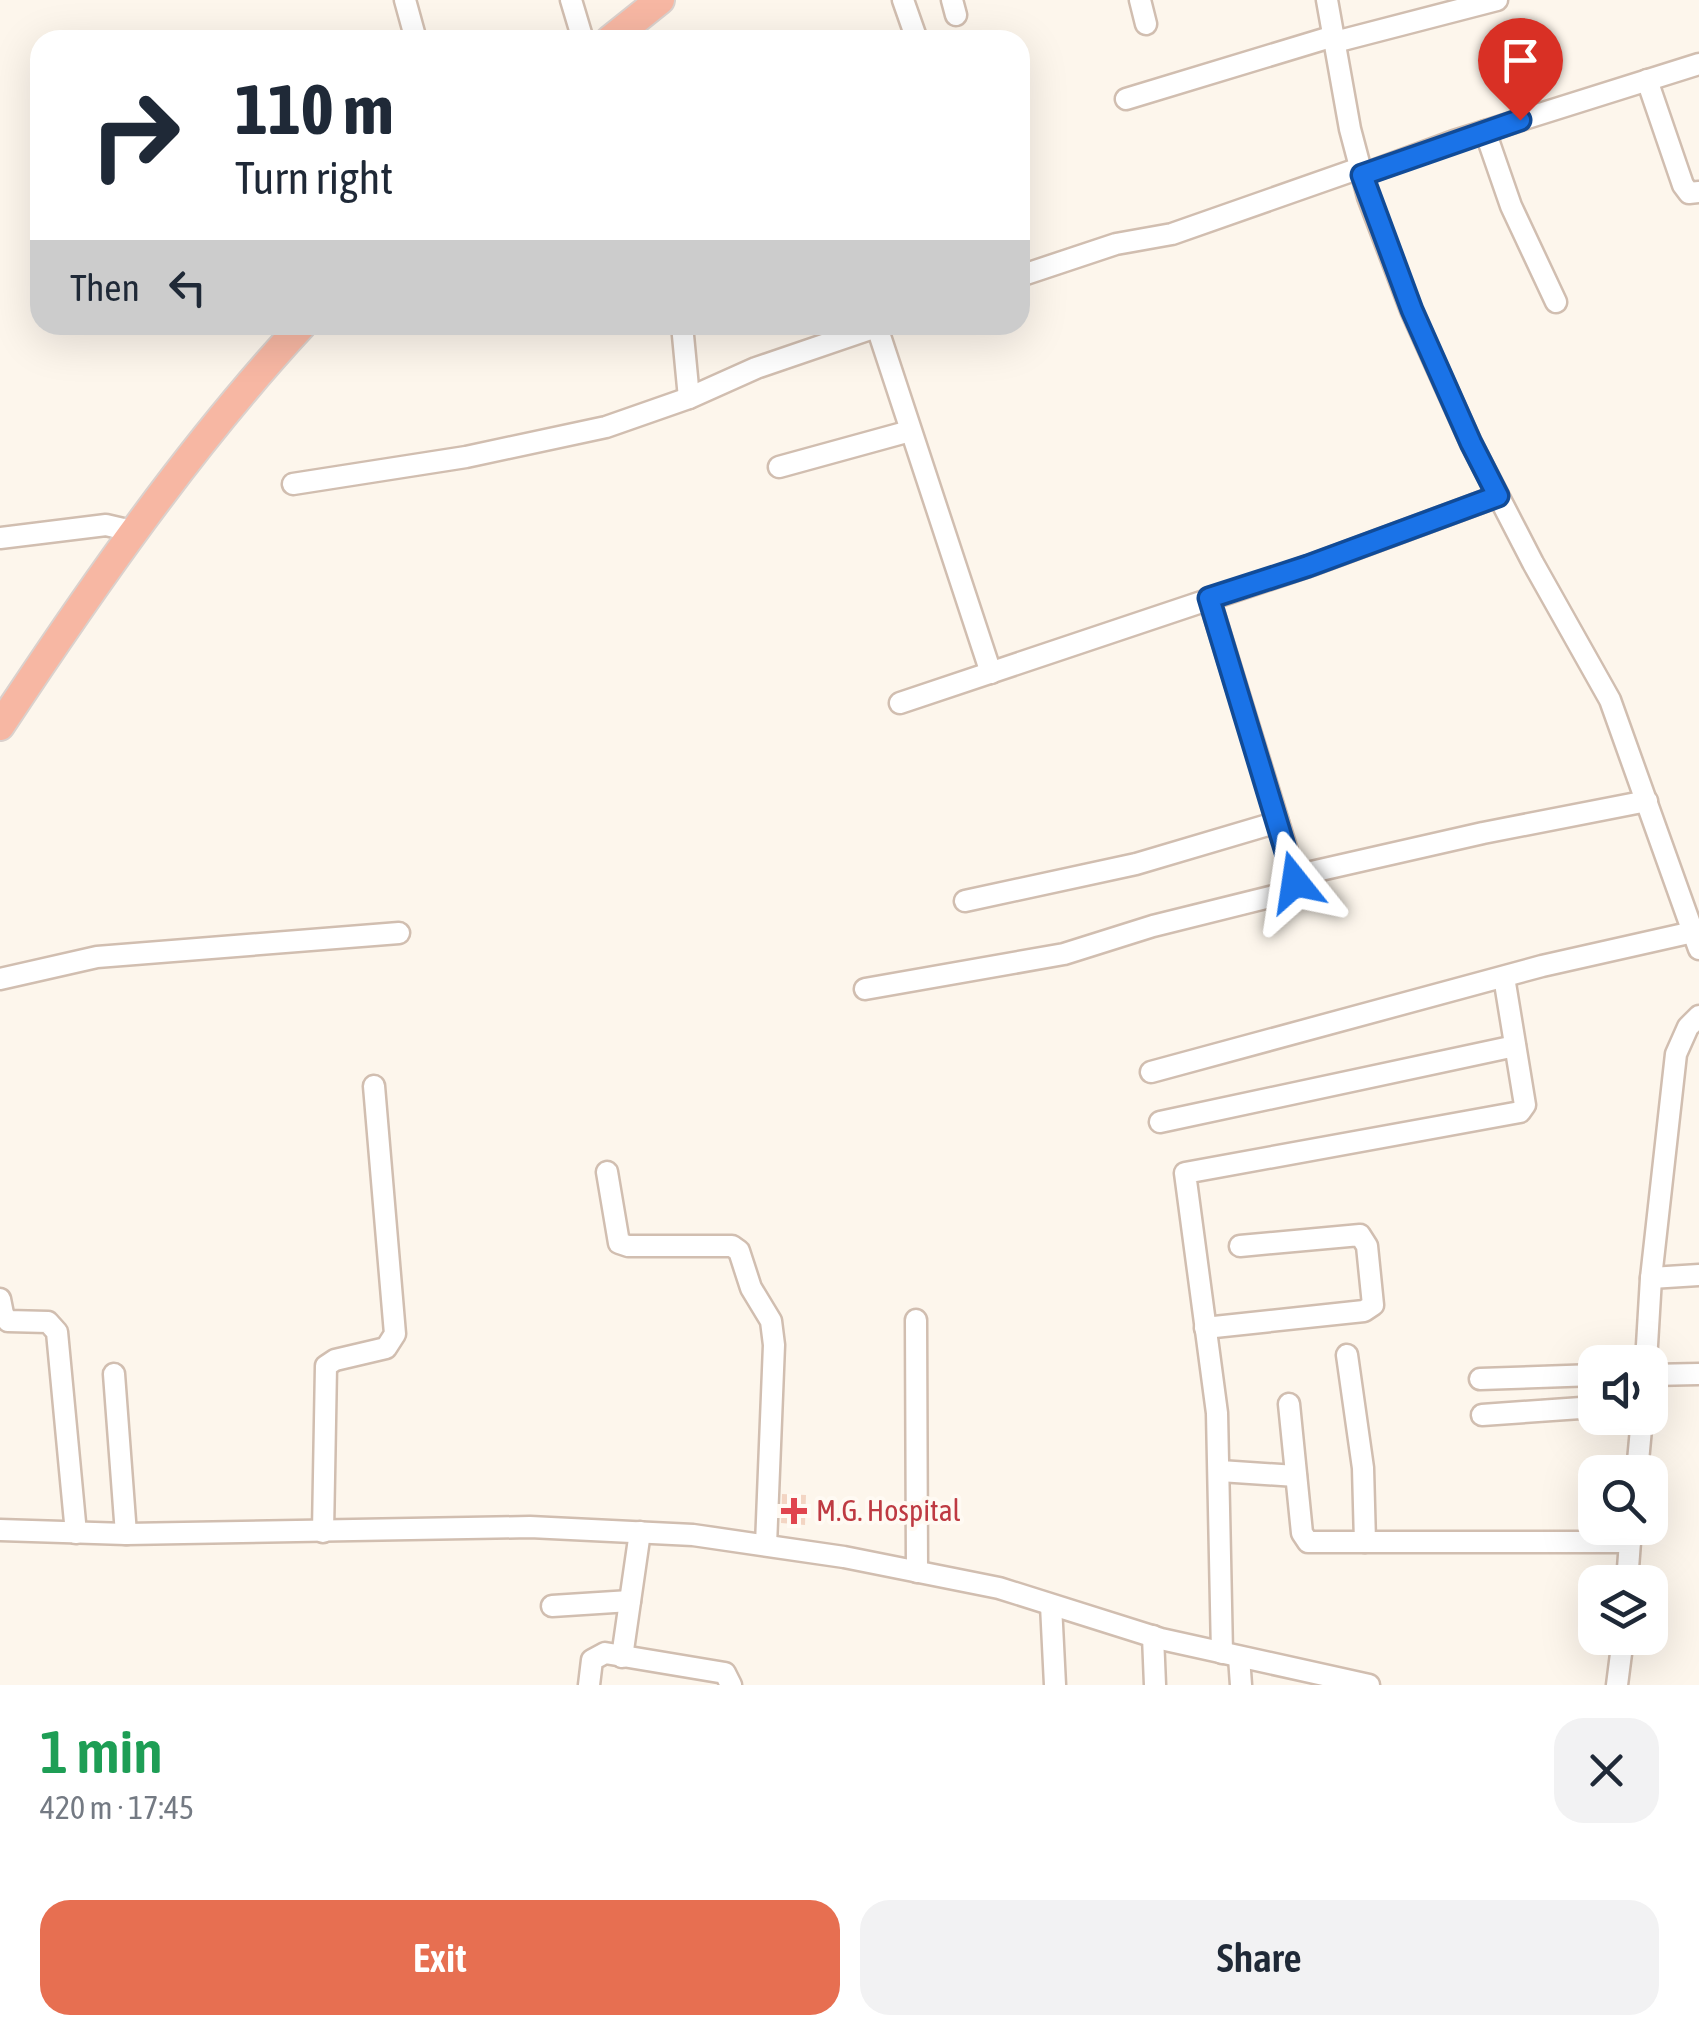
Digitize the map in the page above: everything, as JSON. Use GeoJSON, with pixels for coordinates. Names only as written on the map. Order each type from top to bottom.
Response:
{"type":"FeatureCollection","features":[{"type":"Feature","properties":{"kind":"highway"},"geometry":{"type":"LineString","coordinates":[[622,30],[660,0]]}},
{"type":"Feature","properties":{"kind":"highway"},"geometry":{"type":"LineString","coordinates":[[0,726],[136,532],[260,370],[293,335]]}},
{"type":"Feature","properties":{"kind":"street"},"geometry":{"type":"LineString","coordinates":[[405,0],[413,30]]}},
{"type":"Feature","properties":{"kind":"street"},"geometry":{"type":"LineString","coordinates":[[570,0],[579,30]]}},
{"type":"Feature","properties":{"kind":"street"},"geometry":{"type":"LineString","coordinates":[[904,0],[914,30]]}},
{"type":"Feature","properties":{"kind":"street"},"geometry":{"type":"LineString","coordinates":[[1140,0],[1146,24]]}},
{"type":"Feature","properties":{"kind":"street"},"geometry":{"type":"LineString","coordinates":[[1151,1072],[1504,977],[1696,940],[1610,700],[1471,443],[1412,310],[1361,172],[1328,0]]}},
{"type":"Feature","properties":{"kind":"street"},"geometry":{"type":"LineString","coordinates":[[1126,99],[1334,39],[1497,0]]}},
{"type":"Feature","properties":{"kind":"street"},"geometry":{"type":"LineString","coordinates":[[1030,273],[1116,244],[1172,234],[1699,64]]}},
{"type":"Feature","properties":{"kind":"street"},"geometry":{"type":"LineString","coordinates":[[1647,80],[1683,185],[1690,193],[1699,192]]}},
{"type":"Feature","properties":{"kind":"street"},"geometry":{"type":"LineString","coordinates":[[1485,131],[1511,206],[1556,302]]}},
{"type":"Feature","properties":{"kind":"street"},"geometry":{"type":"LineString","coordinates":[[683,335],[689,398]]}},
{"type":"Feature","properties":{"kind":"street"},"geometry":{"type":"LineString","coordinates":[[292,484],[466,457],[606,428],[756,368],[853,335]]}},
{"type":"Feature","properties":{"kind":"street"},"geometry":{"type":"LineString","coordinates":[[882,335],[991,673]]}},
{"type":"Feature","properties":{"kind":"street"},"geometry":{"type":"LineString","coordinates":[[779,468],[910,431]]}},
{"type":"Feature","properties":{"kind":"street"},"geometry":{"type":"LineString","coordinates":[[900,704],[1308,566],[1498,496]]}},
{"type":"Feature","properties":{"kind":"street"},"geometry":{"type":"LineString","coordinates":[[0,538],[106,525],[136,532]]}},
{"type":"Feature","properties":{"kind":"street"},"geometry":{"type":"LineString","coordinates":[[865,989],[1064,954],[1153,926],[1282,894],[1293,887],[1294,876],[1209,598]]}},
{"type":"Feature","properties":{"kind":"street"},"geometry":{"type":"LineString","coordinates":[[1294,876],[1647,801]]}},
{"type":"Feature","properties":{"kind":"street"},"geometry":{"type":"LineString","coordinates":[[965,901],[1136,864],[1278,822]]}},
{"type":"Feature","properties":{"kind":"street"},"geometry":{"type":"LineString","coordinates":[[0,979],[97,958],[399,934]]}},
{"type":"Feature","properties":{"kind":"street"},"geometry":{"type":"LineString","coordinates":[[1241,1685],[1230,1655],[1217,1413],[1187,1170],[1520,1112],[1525,1105],[1504,977]]}},
{"type":"Feature","properties":{"kind":"street"},"geometry":{"type":"LineString","coordinates":[[1647,1345],[1676,1054],[1688,1027],[1699,1016]]}},
{"type":"Feature","properties":{"kind":"street"},"geometry":{"type":"LineString","coordinates":[[1160,1122],[1516,1046]]}},
{"type":"Feature","properties":{"kind":"street"},"geometry":{"type":"LineString","coordinates":[[324,1532],[326,1366],[335,1360],[386,1348],[395,1334],[374,1086]]}},
{"type":"Feature","properties":{"kind":"street"},"geometry":{"type":"LineString","coordinates":[[608,1172],[620,1243],[732,1246],[739,1252],[751,1288],[771,1322],[774,1345],[766,1545]]}},
{"type":"Feature","properties":{"kind":"street"},"geometry":{"type":"LineString","coordinates":[[1205,1328],[1364,1311],[1373,1305],[1367,1246],[1360,1236],[1240,1246]]}},
{"type":"Feature","properties":{"kind":"street"},"geometry":{"type":"LineString","coordinates":[[1651,1278],[1699,1275]]}},
{"type":"Feature","properties":{"kind":"street"},"geometry":{"type":"LineString","coordinates":[[0,1300],[8,1322],[48,1322],[57,1332],[76,1533]]}},
{"type":"Feature","properties":{"kind":"street"},"geometry":{"type":"LineString","coordinates":[[916,1320],[917,1572]]}},
{"type":"Feature","properties":{"kind":"street"},"geometry":{"type":"LineString","coordinates":[[1347,1355],[1363,1468],[1364,1542]]}},
{"type":"Feature","properties":{"kind":"street"},"geometry":{"type":"LineString","coordinates":[[114,1374],[126,1534]]}},
{"type":"Feature","properties":{"kind":"street"},"geometry":{"type":"LineString","coordinates":[[1668,1375],[1699,1374]]}},
{"type":"Feature","properties":{"kind":"street"},"geometry":{"type":"LineString","coordinates":[[1480,1380],[1578,1376]]}},
{"type":"Feature","properties":{"kind":"street"},"geometry":{"type":"LineString","coordinates":[[1289,1404],[1305,1540],[1313,1543],[1578,1536]]}},
{"type":"Feature","properties":{"kind":"street"},"geometry":{"type":"LineString","coordinates":[[1482,1415],[1578,1408]]}},
{"type":"Feature","properties":{"kind":"street"},"geometry":{"type":"LineString","coordinates":[[1220,1471],[1296,1476]]}},
{"type":"Feature","properties":{"kind":"street"},"geometry":{"type":"LineString","coordinates":[[0,1530],[126,1534],[530,1527],[692,1535],[999,1588],[1152,1636],[1337,1682],[1369,1685]]}},
{"type":"Feature","properties":{"kind":"street"},"geometry":{"type":"LineString","coordinates":[[622,1656],[640,1532]]}},
{"type":"Feature","properties":{"kind":"street"},"geometry":{"type":"LineString","coordinates":[[552,1606],[630,1601]]}},
{"type":"Feature","properties":{"kind":"street"},"geometry":{"type":"LineString","coordinates":[[1051,1604],[1055,1685]]}},
{"type":"Feature","properties":{"kind":"street"},"geometry":{"type":"LineString","coordinates":[[1152,1636],[1155,1685]]}},
{"type":"Feature","properties":{"kind":"street"},"geometry":{"type":"LineString","coordinates":[[589,1685],[594,1657],[605,1653],[726,1673],[731,1685]]}},
{"type":"Feature","properties":{"kind":"street"},"geometry":{"type":"LineString","coordinates":[[1617,1685],[1621,1655]]}},
{"type":"Feature","properties":{"kind":"street"},"geometry":{"type":"LineString","coordinates":[[650,1661],[650,1685]]}},
{"type":"Feature","properties":{"kind":"building"},"geometry":{"type":"Polygon","coordinates":[[[782,1494],[806,1495],[805,1525],[781,1523],[782,1494]]]}},
{"type":"Feature","properties":{"kind":"place","name":"M.G. Hospital"},"geometry":{"type":"Point","coordinates":[794,1511]}},
{"type":"Feature","properties":{"kind":"route"},"geometry":{"type":"LineString","coordinates":[[1295,882],[1209,598],[1498,496],[1412,310],[1362,175],[1520,120]]}}]}
